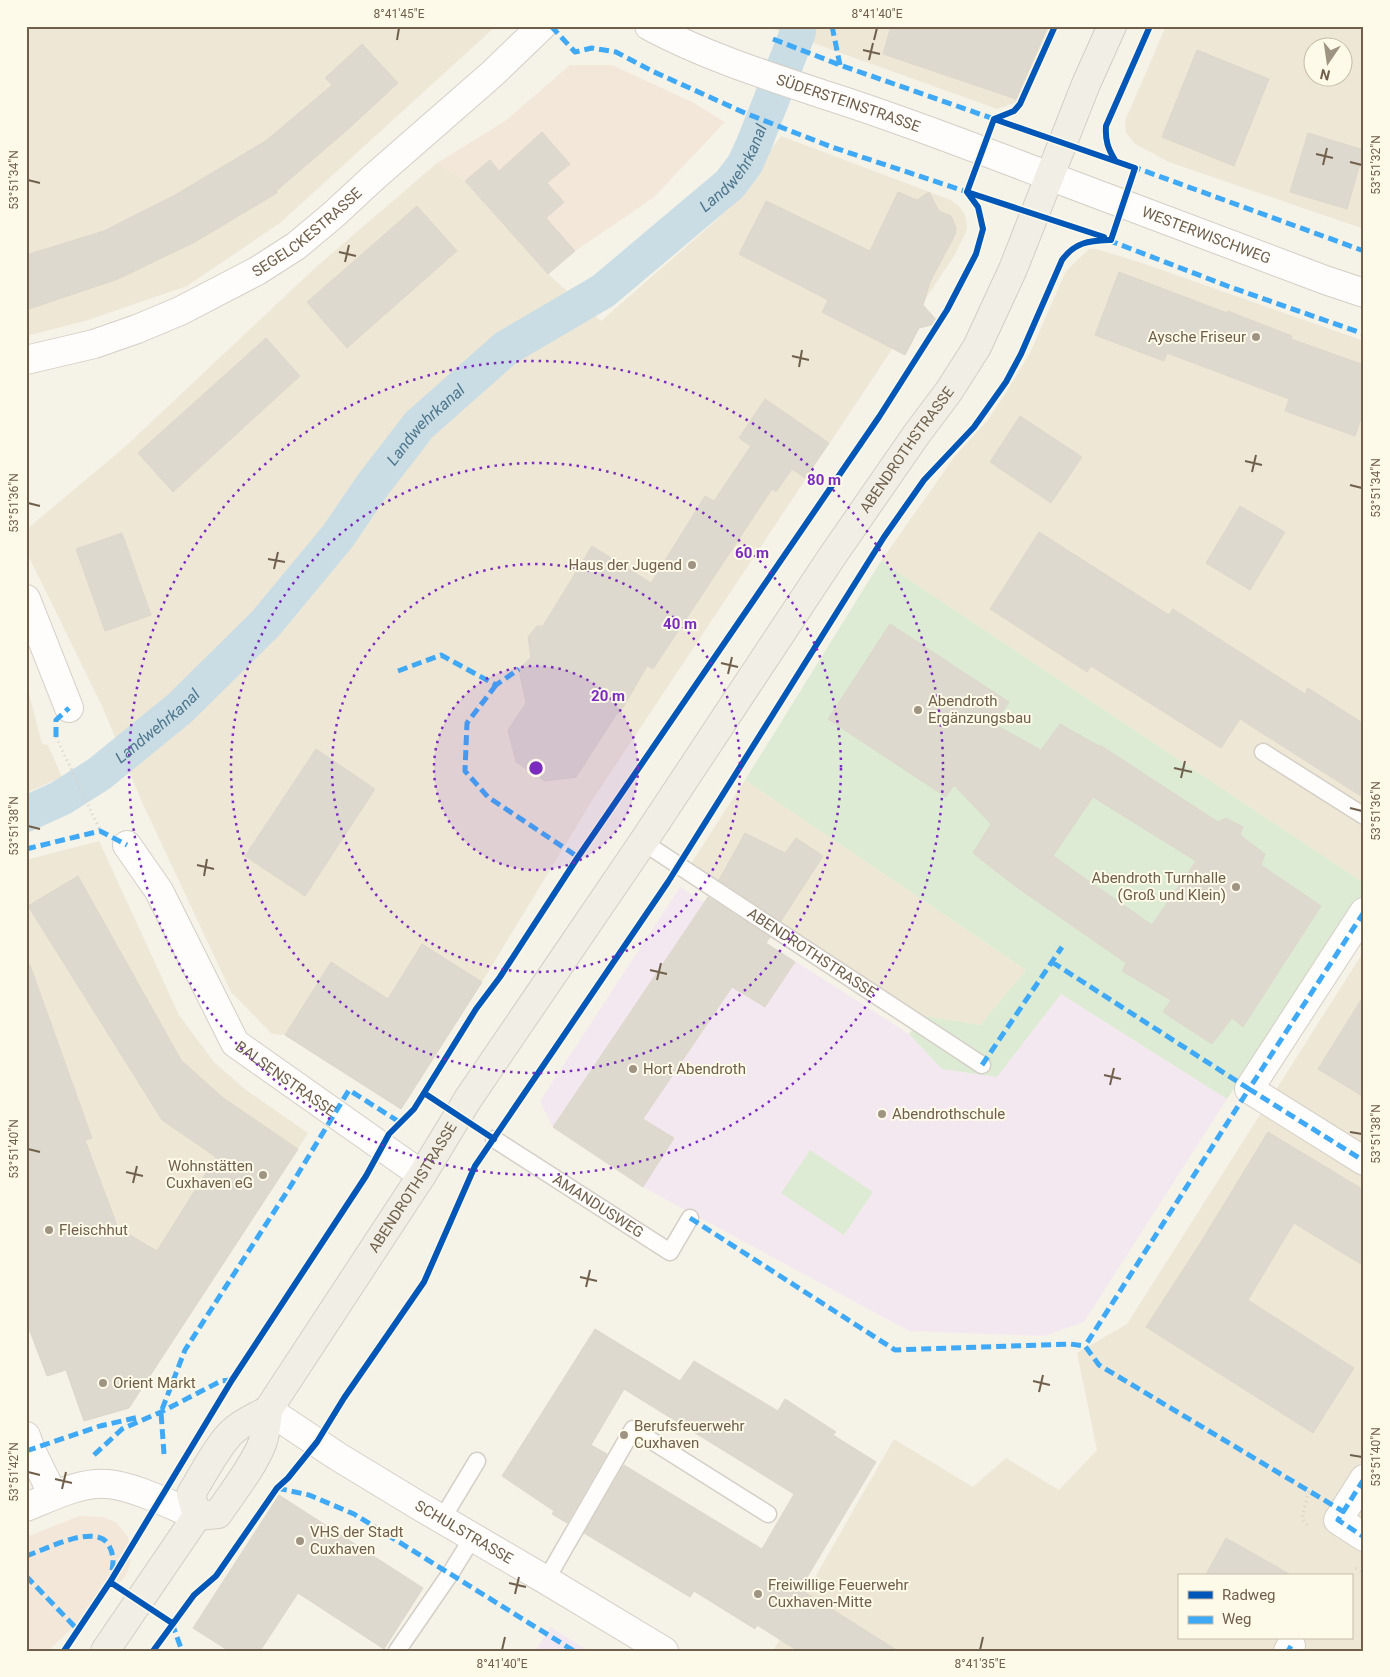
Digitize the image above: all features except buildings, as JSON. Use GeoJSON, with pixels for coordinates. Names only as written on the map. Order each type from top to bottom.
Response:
{"type":"FeatureCollection","features":[{"type":"Feature","properties":{"kind":"main road","name":"ABENDROTHSTRASSE"},"geometry":{"type":"LineString","coordinates":[[197,1516],[218,1514],[262,1445],[268,1410],[422,1175],[468,1099],[831,558],[916,435],[949,391],[972,354],[994,313],[1013,270],[1086,84],[1112,26]]}},
{"type":"Feature","properties":{"kind":"main road"},"geometry":{"type":"LineString","coordinates":[[105,1651],[197,1516]]}},
{"type":"Feature","properties":{"kind":"street","name":"SEGELCKESTRASSE"},"geometry":{"type":"LineString","coordinates":[[26,360],[94,344],[180,312],[257,271],[296,246],[492,74],[542,26]]}},
{"type":"Feature","properties":{"kind":"street","name":"SÜDERSTEINSTRASSE"},"geometry":{"type":"LineString","coordinates":[[649,26],[703,52],[965,144],[1049,176]]}},
{"type":"Feature","properties":{"kind":"street","name":"WESTERWISCHWEG"},"geometry":{"type":"LineString","coordinates":[[1049,176],[1308,274],[1364,293]]}},
{"type":"Feature","properties":{"kind":"street"},"geometry":{"type":"LineString","coordinates":[[26,600],[69,708]]}},
{"type":"Feature","properties":{"kind":"street","name":"BALSENSTRASSE"},"geometry":{"type":"LineString","coordinates":[[126,845],[159,891],[235,1043],[422,1175]]}},
{"type":"Feature","properties":{"kind":"street"},"geometry":{"type":"LineString","coordinates":[[1364,912],[1249,1089],[1364,1160]]}},
{"type":"Feature","properties":{"kind":"street","name":"SCHULSTRASSE"},"geometry":{"type":"LineString","coordinates":[[268,1410],[337,1456],[664,1651]]}},
{"type":"Feature","properties":{"kind":"street"},"geometry":{"type":"LineString","coordinates":[[26,1436],[53,1495]]}},
{"type":"Feature","properties":{"kind":"street"},"geometry":{"type":"LineString","coordinates":[[1364,1479],[1338,1520],[1364,1537]]}},
{"type":"Feature","properties":{"kind":"street"},"geometry":{"type":"LineString","coordinates":[[26,1507],[53,1495],[92,1485],[107,1484],[128,1488],[197,1516]]}},
{"type":"Feature","properties":{"kind":"lane"},"geometry":{"type":"LineString","coordinates":[[1263,752],[1364,816]]}},
{"type":"Feature","properties":{"kind":"lane","name":"ABENDROTHSTRASSE"},"geometry":{"type":"LineString","coordinates":[[642,842],[982,1065]]}},
{"type":"Feature","properties":{"kind":"lane","name":"AMANDUSWEG"},"geometry":{"type":"LineString","coordinates":[[494,1139],[670,1252],[690,1218]]}},
{"type":"Feature","properties":{"kind":"lane"},"geometry":{"type":"LineString","coordinates":[[546,1580],[633,1429],[768,1514]]}},
{"type":"Feature","properties":{"kind":"lane"},"geometry":{"type":"LineString","coordinates":[[442,1519],[477,1461]]}},
{"type":"Feature","properties":{"kind":"lane"},"geometry":{"type":"LineString","coordinates":[[397,1651],[473,1537]]}},
{"type":"Feature","properties":{"kind":"path"},"geometry":{"type":"LineString","coordinates":[[56,737],[100,831]]}},
{"type":"Feature","properties":{"kind":"shaded area"},"geometry":{"type":"Polygon","coordinates":[[[26,26],[496,26],[280,223],[187,286],[85,321],[26,336],[26,26]]]}},
{"type":"Feature","properties":{"kind":"shaded area"},"geometry":{"type":"Polygon","coordinates":[[[766,26],[1051,26],[1017,102],[997,109],[766,26]]]}},
{"type":"Feature","properties":{"kind":"shaded area"},"geometry":{"type":"Polygon","coordinates":[[[1166,26],[1364,26],[1364,229],[1169,162],[1135,144],[1126,133],[1125,121],[1166,26]]]}},
{"type":"Feature","properties":{"kind":"shaded area"},"geometry":{"type":"Polygon","coordinates":[[[570,65],[612,65],[692,102],[725,122],[653,198],[575,251],[548,274],[465,181],[437,163],[505,121],[570,65]]]}},
{"type":"Feature","properties":{"kind":"shaded area"},"geometry":{"type":"Polygon","coordinates":[[[781,136],[951,200],[959,206],[965,215],[966,232],[954,256],[593,799],[482,982],[401,1109],[285,1035],[272,1034],[231,992],[142,802],[102,706],[26,551],[26,530],[127,445],[315,268],[437,163],[465,181],[548,274],[601,321],[720,217],[781,136]]]}},
{"type":"Feature","properties":{"kind":"shaded area"},"geometry":{"type":"Polygon","coordinates":[[[1089,249],[1096,249],[1139,262],[1364,341],[1364,883],[881,561],[955,456],[987,421],[1005,394],[1030,353],[1066,271],[1089,249]]]}},
{"type":"Feature","properties":{"kind":"shaded area"},"geometry":{"type":"Polygon","coordinates":[[[26,682],[42,744],[48,745],[62,777],[26,793],[26,682]]]}},
{"type":"Feature","properties":{"kind":"shaded area"},"geometry":{"type":"Polygon","coordinates":[[[745,780],[1026,970],[980,1025],[925,1016],[690,865],[745,780]]]}},
{"type":"Feature","properties":{"kind":"shaded area"},"geometry":{"type":"Polygon","coordinates":[[[99,841],[179,1015],[214,1062],[246,1090],[308,1133],[129,1408],[84,1421],[66,1370],[81,1367],[118,1228],[85,1140],[92,1138],[26,954],[26,860],[99,841]]]}},
{"type":"Feature","properties":{"kind":"shaded area","name":"Abendrothschule"},"geometry":{"type":"Polygon","coordinates":[[[680,887],[909,1034],[942,1069],[997,1077],[1061,994],[1227,1099],[1084,1322],[1044,1336],[909,1331],[643,1187],[553,1127],[540,1101],[680,887]]]}},
{"type":"Feature","properties":{"kind":"shaded area"},"geometry":{"type":"Polygon","coordinates":[[[1364,951],[1364,1651],[773,1651],[894,1439],[973,1487],[1006,1458],[1059,1490],[1097,1450],[1077,1353],[1127,1324],[1364,951]]]}},
{"type":"Feature","properties":{"kind":"shaded area"},"geometry":{"type":"Polygon","coordinates":[[[79,1516],[102,1517],[116,1522],[128,1537],[131,1551],[130,1565],[125,1577],[48,1651],[26,1651],[26,1537],[79,1516]]]}},
{"type":"Feature","properties":{"kind":"shaded area"},"geometry":{"type":"Polygon","coordinates":[[[550,1627],[589,1651],[535,1651],[550,1627]]]}},
{"type":"Feature","properties":{"kind":"green space"},"geometry":{"type":"Polygon","coordinates":[[[881,561],[1364,883],[1364,897],[1227,1099],[1061,994],[997,1077],[942,1069],[909,1034],[925,1016],[980,1025],[1026,970],[745,780],[881,561]]]}},
{"type":"Feature","properties":{"kind":"green space"},"geometry":{"type":"Polygon","coordinates":[[[810,1150],[873,1192],[844,1235],[781,1193],[810,1150]]]}},
{"type":"Feature","properties":{"kind":"waterway","name":"Landwehrkanal"},"geometry":{"type":"LineString","coordinates":[[26,814],[61,798],[99,774],[180,708],[266,623],[338,536],[372,486],[419,425],[506,348],[603,291],[730,184],[745,164],[754,144],[798,32],[797,26]]}},
{"type":"Feature","properties":{"kind":"marked path"},"geometry":{"type":"LineString","coordinates":[[551,26],[575,52],[592,48],[616,52],[652,71],[745,113],[829,146],[967,192],[969,195]]}},
{"type":"Feature","properties":{"kind":"marked path"},"geometry":{"type":"LineString","coordinates":[[832,26],[840,65]]}},
{"type":"Feature","properties":{"kind":"marked path"},"geometry":{"type":"LineString","coordinates":[[773,39],[840,65],[994,119],[997,118]]}},
{"type":"Feature","properties":{"kind":"marked path"},"geometry":{"type":"LineString","coordinates":[[1131,166],[1364,251]]}},
{"type":"Feature","properties":{"kind":"marked path"},"geometry":{"type":"LineString","coordinates":[[1108,240],[1230,287],[1364,334]]}},
{"type":"Feature","properties":{"kind":"marked path"},"geometry":{"type":"LineString","coordinates":[[398,671],[441,655],[496,685],[519,669]]}},
{"type":"Feature","properties":{"kind":"marked path"},"geometry":{"type":"LineString","coordinates":[[496,685],[467,723],[465,771],[488,797],[578,857]]}},
{"type":"Feature","properties":{"kind":"marked path"},"geometry":{"type":"LineString","coordinates":[[56,737],[56,720],[69,708]]}},
{"type":"Feature","properties":{"kind":"marked path"},"geometry":{"type":"LineString","coordinates":[[26,849],[100,831],[127,845]]}},
{"type":"Feature","properties":{"kind":"marked path"},"geometry":{"type":"LineString","coordinates":[[1364,912],[1249,1089],[1364,1161]]}},
{"type":"Feature","properties":{"kind":"marked path"},"geometry":{"type":"LineString","coordinates":[[982,1065],[1062,947]]}},
{"type":"Feature","properties":{"kind":"marked path"},"geometry":{"type":"LineString","coordinates":[[1052,962],[1249,1089],[1085,1346]]}},
{"type":"Feature","properties":{"kind":"marked path"},"geometry":{"type":"LineString","coordinates":[[164,1454],[161,1412],[185,1350],[290,1187],[349,1090],[401,1123],[404,1120]]}},
{"type":"Feature","properties":{"kind":"marked path"},"geometry":{"type":"LineString","coordinates":[[690,1218],[895,1350],[1070,1344],[1085,1346],[1099,1365],[1344,1512]]}},
{"type":"Feature","properties":{"kind":"marked path"},"geometry":{"type":"LineString","coordinates":[[94,1455],[122,1429],[161,1412],[221,1381],[232,1380],[233,1378]]}},
{"type":"Feature","properties":{"kind":"marked path"},"geometry":{"type":"LineString","coordinates":[[26,1451],[100,1426],[139,1417]]}},
{"type":"Feature","properties":{"kind":"marked path"},"geometry":{"type":"LineString","coordinates":[[1364,1479],[1338,1520],[1364,1537]]}},
{"type":"Feature","properties":{"kind":"marked path"},"geometry":{"type":"LineString","coordinates":[[277,1488],[309,1495],[354,1514],[574,1651]]}},
{"type":"Feature","properties":{"kind":"marked path"},"geometry":{"type":"LineString","coordinates":[[26,1556],[69,1540],[92,1536],[101,1538],[110,1547],[113,1559],[111,1574]]}},
{"type":"Feature","properties":{"kind":"marked path"},"geometry":{"type":"LineString","coordinates":[[26,1576],[78,1630]]}},
{"type":"Feature","properties":{"kind":"marked path"},"geometry":{"type":"LineString","coordinates":[[172,1623],[182,1651]]}},
{"type":"Feature","properties":{"kind":"marked path"},"geometry":{"type":"LineString","coordinates":[[1288,1651],[1291,1646]]}},
{"type":"Feature","properties":{"kind":"cycle path"},"geometry":{"type":"LineString","coordinates":[[994,119],[1014,111],[1020,104],[1055,26]]}},
{"type":"Feature","properties":{"kind":"cycle path"},"geometry":{"type":"LineString","coordinates":[[1115,160],[1110,152],[1106,136],[1106,126],[1150,26]]}},
{"type":"Feature","properties":{"kind":"cycle path"},"geometry":{"type":"LineString","coordinates":[[994,119],[1135,168],[1111,240]]}},
{"type":"Feature","properties":{"kind":"cycle path"},"geometry":{"type":"LineString","coordinates":[[967,192],[994,119]]}},
{"type":"Feature","properties":{"kind":"cycle path"},"geometry":{"type":"LineString","coordinates":[[967,192],[1104,237]]}},
{"type":"Feature","properties":{"kind":"cycle path"},"geometry":{"type":"LineString","coordinates":[[64,1651],[110,1582],[232,1380],[366,1176],[389,1134],[414,1109],[476,1009],[500,977],[578,857],[879,417],[947,310],[976,254],[983,229],[978,207],[967,192]]}},
{"type":"Feature","properties":{"kind":"cycle path"},"geometry":{"type":"LineString","coordinates":[[153,1651],[194,1595],[216,1576],[277,1488],[288,1478],[317,1442],[344,1398],[424,1282],[475,1166],[668,882],[884,537],[924,480],[974,427],[1006,382],[1021,354],[1062,260],[1073,249],[1084,243],[1111,240]]}},
{"type":"Feature","properties":{"kind":"cycle path"},"geometry":{"type":"LineString","coordinates":[[424,1093],[494,1139]]}},
{"type":"Feature","properties":{"kind":"cycle path"},"geometry":{"type":"LineString","coordinates":[[110,1582],[172,1623]]}},
{"type":"Feature","properties":{"kind":"place","name":"Aysche Friseur"},"geometry":{"type":"Point","coordinates":[1256,337]}},
{"type":"Feature","properties":{"kind":"place","name":"Haus der Jugend"},"geometry":{"type":"Point","coordinates":[692,565]}},
{"type":"Feature","properties":{"kind":"place","name":"Abendroth Ergänzungsbau"},"geometry":{"type":"Point","coordinates":[918,710]}},
{"type":"Feature","properties":{"kind":"place","name":"Abendroth Turnhalle (Groß und Klein)"},"geometry":{"type":"Point","coordinates":[1236,887]}},
{"type":"Feature","properties":{"kind":"place","name":"Hort Abendroth"},"geometry":{"type":"Point","coordinates":[633,1069]}},
{"type":"Feature","properties":{"kind":"place","name":"Abendrothschule"},"geometry":{"type":"Point","coordinates":[882,1114]}},
{"type":"Feature","properties":{"kind":"place","name":"Wohnstätten Cuxhaven eG"},"geometry":{"type":"Point","coordinates":[263,1175]}},
{"type":"Feature","properties":{"kind":"place","name":"Fleischhut"},"geometry":{"type":"Point","coordinates":[49,1230]}},
{"type":"Feature","properties":{"kind":"place","name":"Orient Markt"},"geometry":{"type":"Point","coordinates":[103,1383]}},
{"type":"Feature","properties":{"kind":"place","name":"Berufsfeuerwehr Cuxhaven"},"geometry":{"type":"Point","coordinates":[624,1435]}},
{"type":"Feature","properties":{"kind":"place","name":"VHS der Stadt Cuxhaven"},"geometry":{"type":"Point","coordinates":[300,1541]}},
{"type":"Feature","properties":{"kind":"place","name":"Freiwillige Feuerwehr Cuxhaven-Mitte"},"geometry":{"type":"Point","coordinates":[758,1594]}}]}
